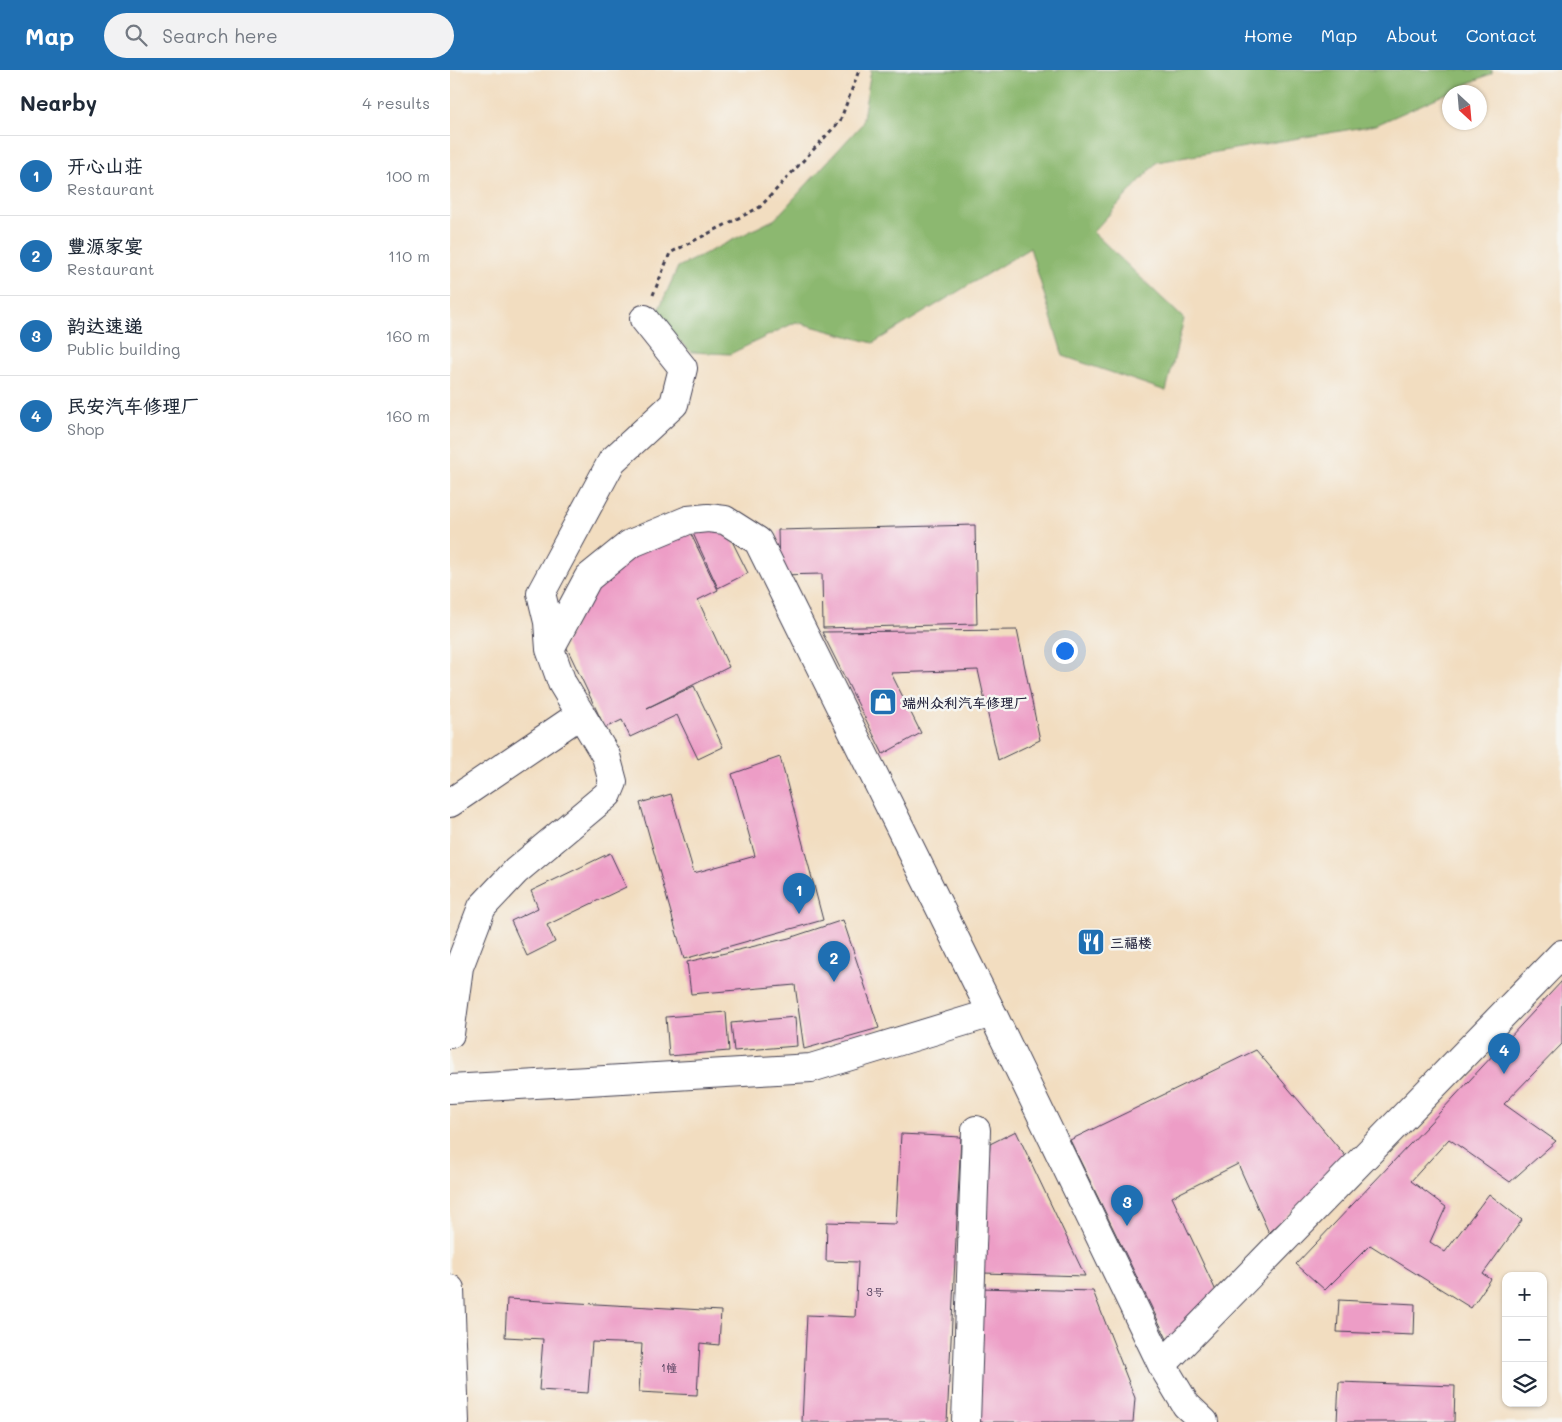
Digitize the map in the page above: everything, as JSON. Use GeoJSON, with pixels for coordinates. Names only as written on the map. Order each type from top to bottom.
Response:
{"type":"FeatureCollection","features":[{"type":"Feature","properties":{"kind":"street"},"geometry":{"type":"LineString","coordinates":[[450,1034],[459,967],[482,907],[516,871],[608,794],[613,782],[606,756],[562,682],[550,649],[548,622],[541,593],[612,461],[674,404],[683,368],[644,319]]}},
{"type":"Feature","properties":{"kind":"street"},"geometry":{"type":"LineString","coordinates":[[550,649],[588,578],[630,544],[688,520],[708,518],[725,520],[758,541],[992,1013],[1162,1365],[1186,1405],[1204,1422]]}},
{"type":"Feature","properties":{"kind":"street"},"geometry":{"type":"LineString","coordinates":[[450,803],[581,714]]}},
{"type":"Feature","properties":{"kind":"street"},"geometry":{"type":"LineString","coordinates":[[1162,1365],[1562,954]]}},
{"type":"Feature","properties":{"kind":"street"},"geometry":{"type":"LineString","coordinates":[[450,1089],[811,1068],[992,1013]]}},
{"type":"Feature","properties":{"kind":"street"},"geometry":{"type":"LineString","coordinates":[[966,1422],[976,1130]]}},
{"type":"Feature","properties":{"kind":"street"},"geometry":{"type":"LineString","coordinates":[[450,1289],[455,1422]]}},
{"type":"Feature","properties":{"kind":"path"},"geometry":{"type":"LineString","coordinates":[[644,319],[670,253],[760,207],[840,121],[858,73],[857,70]]}},
{"type":"Feature","properties":{"kind":"green space"},"geometry":{"type":"Polygon","coordinates":[[[871,70],[1492,70],[1492,73],[1465,85],[1442,85],[1442,95],[1376,125],[1157,162],[1093,232],[1184,319],[1166,391],[1063,356],[1030,248],[873,343],[796,322],[730,354],[691,352],[655,318],[678,267],[775,219],[862,124],[871,70]]]}},
{"type":"Feature","properties":{"kind":"building"},"geometry":{"type":"Polygon","coordinates":[[[710,525],[731,539],[748,573],[718,588],[691,529],[710,525]]]}},
{"type":"Feature","properties":{"kind":"building"},"geometry":{"type":"Polygon","coordinates":[[[975,525],[977,624],[823,628],[822,574],[779,575],[778,530],[975,525]]]}},
{"type":"Feature","properties":{"kind":"building"},"geometry":{"type":"Polygon","coordinates":[[[689,530],[718,590],[698,600],[729,667],[647,708],[694,686],[723,747],[698,759],[677,715],[630,737],[622,720],[605,728],[565,644],[598,577],[636,548],[689,530]]]}},
{"type":"Feature","properties":{"kind":"building"},"geometry":{"type":"Polygon","coordinates":[[[1017,630],[1040,740],[998,760],[978,670],[891,673],[921,733],[883,754],[822,632],[1017,630]]]}},
{"type":"Feature","properties":{"kind":"building"},"geometry":{"type":"Polygon","coordinates":[[[780,757],[823,920],[684,959],[640,803],[671,794],[694,873],[755,856],[732,774],[780,757]]]}},
{"type":"Feature","properties":{"kind":"building"},"geometry":{"type":"Polygon","coordinates":[[[610,853],[626,887],[547,925],[555,942],[527,956],[511,921],[538,908],[531,891],[610,853]]]}},
{"type":"Feature","properties":{"kind":"building"},"geometry":{"type":"Polygon","coordinates":[[[843,920],[879,1028],[804,1049],[795,985],[691,994],[687,962],[789,938],[843,920]]]}},
{"type":"Feature","properties":{"kind":"building"},"geometry":{"type":"Polygon","coordinates":[[[1562,981],[1562,1044],[1504,1104],[1556,1141],[1510,1182],[1449,1139],[1411,1181],[1446,1207],[1430,1242],[1445,1252],[1489,1194],[1522,1220],[1483,1274],[1491,1279],[1471,1308],[1370,1245],[1325,1290],[1296,1264],[1562,981]]]}},
{"type":"Feature","properties":{"kind":"building"},"geometry":{"type":"Polygon","coordinates":[[[726,1012],[729,1051],[669,1056],[666,1017],[726,1012]]]}},
{"type":"Feature","properties":{"kind":"building"},"geometry":{"type":"Polygon","coordinates":[[[795,1017],[797,1046],[734,1051],[731,1023],[795,1017]]]}},
{"type":"Feature","properties":{"kind":"building"},"geometry":{"type":"Polygon","coordinates":[[[1256,1050],[1348,1159],[1269,1233],[1238,1164],[1172,1197],[1216,1291],[1168,1341],[1070,1140],[1256,1050]]]}},
{"type":"Feature","properties":{"kind":"building"},"geometry":{"type":"Polygon","coordinates":[[[1016,1131],[1085,1276],[983,1273],[990,1144],[1016,1131]]]}},
{"type":"Feature","properties":{"kind":"building"},"geometry":{"type":"Polygon","coordinates":[[[901,1134],[961,1137],[947,1422],[802,1422],[807,1315],[855,1317],[858,1262],[826,1261],[827,1222],[896,1224],[901,1134]]]}},
{"type":"Feature","properties":{"kind":"building"},"geometry":{"type":"Polygon","coordinates":[[[980,1288],[1093,1291],[1135,1398],[1133,1422],[975,1422],[980,1288]]]}},
{"type":"Feature","properties":{"kind":"building"},"geometry":{"type":"Polygon","coordinates":[[[507,1299],[721,1311],[719,1345],[700,1343],[697,1395],[639,1392],[642,1344],[592,1342],[588,1393],[539,1390],[543,1339],[505,1337],[507,1299]]]}},
{"type":"Feature","properties":{"kind":"building"},"geometry":{"type":"Polygon","coordinates":[[[1339,1300],[1415,1304],[1414,1335],[1337,1332],[1339,1300]]]}},
{"type":"Feature","properties":{"kind":"building"},"geometry":{"type":"Polygon","coordinates":[[[1339,1382],[1455,1386],[1454,1422],[1337,1422],[1339,1382]]]}},
{"type":"Feature","properties":{"kind":"place","name":"端州众利汽车修理厂"},"geometry":{"type":"Point","coordinates":[883,702]}},
{"type":"Feature","properties":{"kind":"place","name":"开心山荘"},"geometry":{"type":"Point","coordinates":[799,914]}},
{"type":"Feature","properties":{"kind":"place","name":"三福楼"},"geometry":{"type":"Point","coordinates":[1091,942]}},
{"type":"Feature","properties":{"kind":"place","name":"豐源家宴"},"geometry":{"type":"Point","coordinates":[834,982]}},
{"type":"Feature","properties":{"kind":"place","name":"民安汽车修理厂"},"geometry":{"type":"Point","coordinates":[1504,1074]}},
{"type":"Feature","properties":{"kind":"place","name":"韵达速递"},"geometry":{"type":"Point","coordinates":[1127,1226]}}]}
